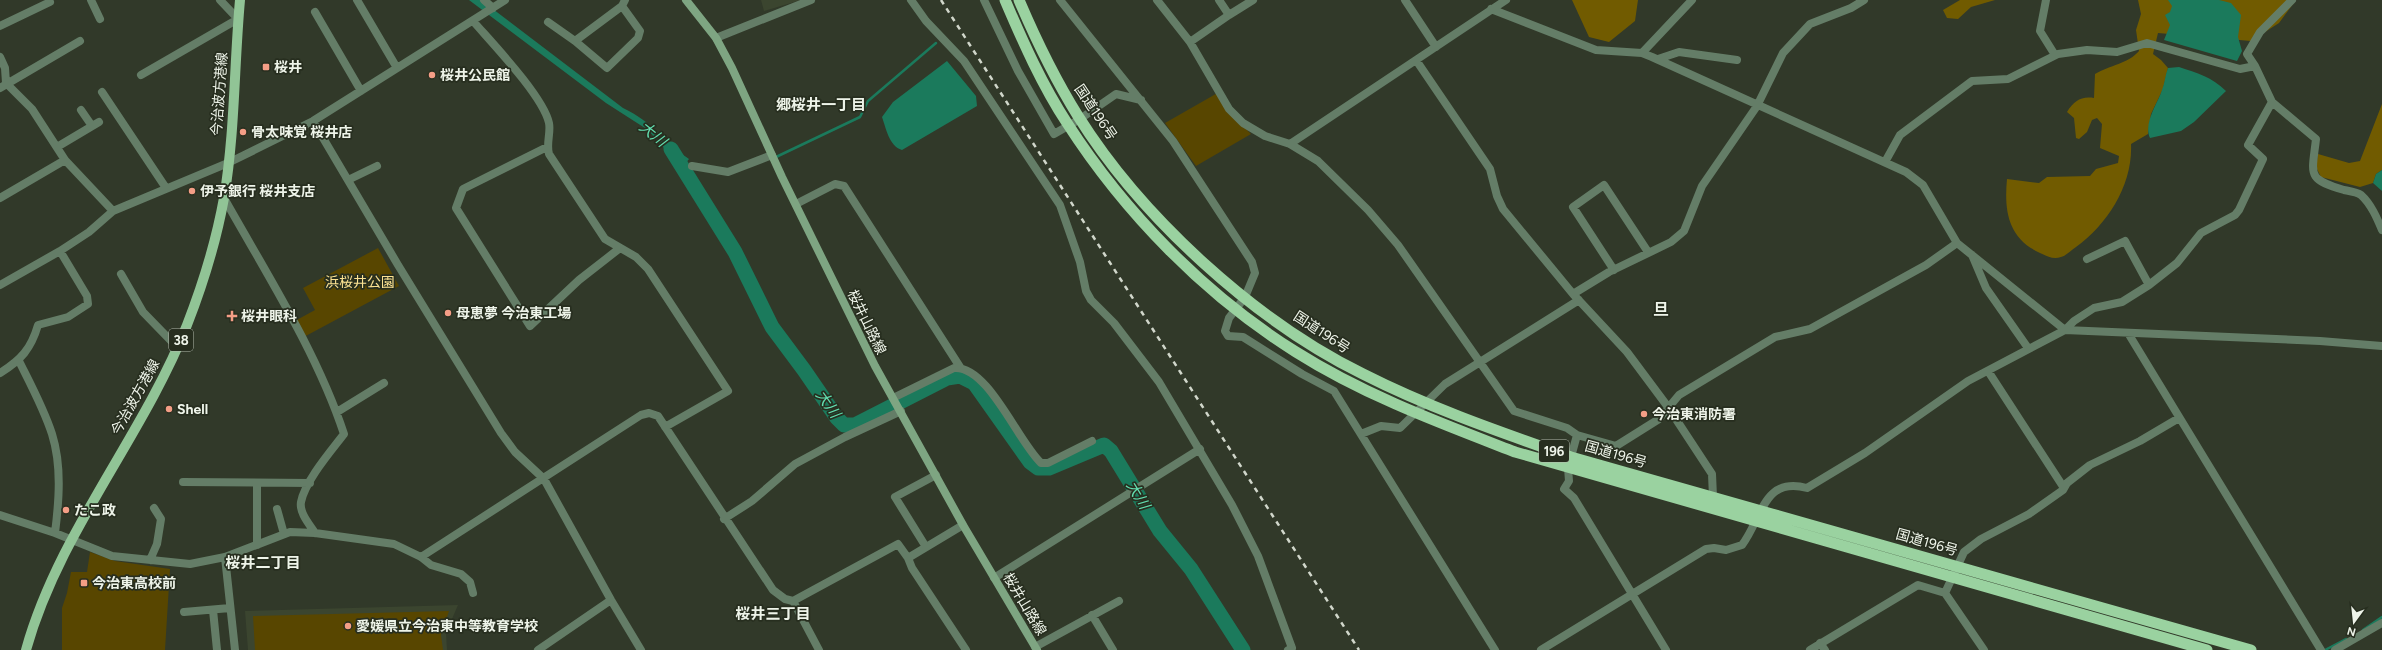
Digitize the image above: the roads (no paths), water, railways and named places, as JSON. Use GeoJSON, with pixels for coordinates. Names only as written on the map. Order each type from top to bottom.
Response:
{"type":"FeatureCollection","features":[{"type":"Feature","properties":{"kind":"highway","name":"国道196号"},"geometry":{"type":"LineString","coordinates":[[1005,0],[1032,61],[1069,126],[1130,208],[1184,264],[1236,308],[1296,352],[1362,389],[1417,414],[1515,452],[2207,650]]}},
{"type":"Feature","properties":{"kind":"highway","name":"国道196号"},"geometry":{"type":"LineString","coordinates":[[1019,0],[1045,56],[1080,119],[1141,199],[1166,227],[1221,278],[1244,297],[1305,341],[1339,362],[1425,404],[1470,422],[1570,457],[2251,650]]}},
{"type":"Feature","properties":{"kind":"main road","name":"今治波方港線"},"geometry":{"type":"LineString","coordinates":[[26,650],[34,623],[70,540],[163,377],[177,347],[209,266],[224,198],[240,0]]}},
{"type":"Feature","properties":{"kind":"main road","name":"桜井山路線"},"geometry":{"type":"LineString","coordinates":[[686,0],[716,38],[748,100],[772,155],[875,366],[963,526],[1036,648]]}},
{"type":"Feature","properties":{"kind":"street"},"geometry":{"type":"LineString","coordinates":[[0,26],[50,2],[49,0]]}},
{"type":"Feature","properties":{"kind":"street"},"geometry":{"type":"LineString","coordinates":[[91,0],[100,19]]}},
{"type":"Feature","properties":{"kind":"street"},"geometry":{"type":"LineString","coordinates":[[141,75],[238,19],[220,0]]}},
{"type":"Feature","properties":{"kind":"street"},"geometry":{"type":"LineString","coordinates":[[357,0],[397,68]]}},
{"type":"Feature","properties":{"kind":"street"},"geometry":{"type":"LineString","coordinates":[[484,0],[494,8]]}},
{"type":"Feature","properties":{"kind":"street"},"geometry":{"type":"LineString","coordinates":[[0,285],[89,232],[113,211],[228,163],[313,121],[505,0]]}},
{"type":"Feature","properties":{"kind":"street"},"geometry":{"type":"LineString","coordinates":[[716,38],[812,0]]}},
{"type":"Feature","properties":{"kind":"street"},"geometry":{"type":"LineString","coordinates":[[911,0],[926,20],[964,60],[1060,205],[1080,262],[1086,291],[1091,300],[1114,323],[1159,382],[1232,505],[1258,556],[1292,648],[1288,650]]}},
{"type":"Feature","properties":{"kind":"street"},"geometry":{"type":"LineString","coordinates":[[984,0],[1011,58],[1054,134],[1080,119],[1116,94],[1141,100]]}},
{"type":"Feature","properties":{"kind":"street"},"geometry":{"type":"LineString","coordinates":[[1060,0],[1141,100],[1193,170],[1252,262],[1256,272],[1244,297],[1225,326],[1224,331],[1228,336],[1243,337],[1302,374],[1334,391],[1495,650]]}},
{"type":"Feature","properties":{"kind":"street"},"geometry":{"type":"LineString","coordinates":[[1157,0],[1190,42],[1229,109],[1243,123],[1265,136],[1290,144],[1318,161],[1368,210],[1398,245],[1514,411],[1568,428],[1577,435],[1616,446],[1659,419],[1678,395],[1775,337],[1810,329],[1926,265],[1958,243]]}},
{"type":"Feature","properties":{"kind":"street"},"geometry":{"type":"LineString","coordinates":[[1219,0],[1229,15]]}},
{"type":"Feature","properties":{"kind":"street"},"geometry":{"type":"LineString","coordinates":[[1190,42],[1253,0]]}},
{"type":"Feature","properties":{"kind":"street"},"geometry":{"type":"LineString","coordinates":[[1405,0],[1436,47]]}},
{"type":"Feature","properties":{"kind":"street"},"geometry":{"type":"LineString","coordinates":[[1290,144],[1506,0]]}},
{"type":"Feature","properties":{"kind":"street"},"geometry":{"type":"LineString","coordinates":[[1642,53],[1692,0]]}},
{"type":"Feature","properties":{"kind":"street"},"geometry":{"type":"LineString","coordinates":[[1361,434],[1381,426],[1400,428],[1417,414],[1445,384],[1614,270],[1671,242],[1684,232],[1702,186],[1758,106],[1783,53],[1797,36],[1810,24],[1850,8],[1864,0]]}},
{"type":"Feature","properties":{"kind":"street"},"geometry":{"type":"LineString","coordinates":[[2046,0],[2040,31],[2055,55]]}},
{"type":"Feature","properties":{"kind":"street"},"geometry":{"type":"LineString","coordinates":[[2292,0],[2260,32],[2247,54],[2255,66],[2272,102],[2316,139],[2312,169],[2315,179],[2323,184],[2360,194],[2368,203],[2382,230]]}},
{"type":"Feature","properties":{"kind":"street"},"geometry":{"type":"LineString","coordinates":[[548,22],[575,41],[607,68],[638,38],[640,31],[624,3],[575,41]]}},
{"type":"Feature","properties":{"kind":"street"},"geometry":{"type":"LineString","coordinates":[[1491,9],[1596,50],[1642,53],[1658,59],[1758,106],[1906,172],[1922,186],[1958,243],[2065,330],[2320,341],[2382,346]]}},
{"type":"Feature","properties":{"kind":"street"},"geometry":{"type":"LineString","coordinates":[[315,12],[361,91]]}},
{"type":"Feature","properties":{"kind":"street"},"geometry":{"type":"LineString","coordinates":[[473,21],[516,72],[544,112],[549,124],[547,147],[549,154],[605,238],[636,257],[648,269],[728,391],[665,427]]}},
{"type":"Feature","properties":{"kind":"street"},"geometry":{"type":"LineString","coordinates":[[3,86],[80,41]]}},
{"type":"Feature","properties":{"kind":"street"},"geometry":{"type":"LineString","coordinates":[[1885,162],[1900,134],[1972,81],[2008,79],[2055,55],[2087,50],[2117,52],[2147,43],[2240,69],[2255,66]]}},
{"type":"Feature","properties":{"kind":"street"},"geometry":{"type":"LineString","coordinates":[[1658,59],[1679,52],[1738,60]]}},
{"type":"Feature","properties":{"kind":"street"},"geometry":{"type":"LineString","coordinates":[[0,56],[5,68],[3,86]]}},
{"type":"Feature","properties":{"kind":"street"},"geometry":{"type":"LineString","coordinates":[[1416,60],[1490,169],[1497,196],[1503,209],[1576,297],[1627,352],[1668,408],[1712,474],[1713,497]]}},
{"type":"Feature","properties":{"kind":"street"},"geometry":{"type":"LineString","coordinates":[[3,86],[32,109],[65,160],[113,211]]}},
{"type":"Feature","properties":{"kind":"street"},"geometry":{"type":"LineString","coordinates":[[102,92],[166,188]]}},
{"type":"Feature","properties":{"kind":"street"},"geometry":{"type":"LineString","coordinates":[[1541,650],[1706,549],[1714,548],[1726,550],[1742,545],[1760,510],[1770,496],[1781,488],[1795,484],[1807,488],[1865,453],[1968,381],[2028,348],[2065,330],[2074,321],[2094,308],[2122,302],[2149,285],[2177,263],[2201,233],[2235,215],[2239,210],[2263,159],[2248,145],[2272,102]]}},
{"type":"Feature","properties":{"kind":"street"},"geometry":{"type":"LineString","coordinates":[[57,146],[96,124],[81,110]]}},
{"type":"Feature","properties":{"kind":"street"},"geometry":{"type":"LineString","coordinates":[[313,121],[501,433],[515,452],[544,479],[611,600],[641,650]]}},
{"type":"Feature","properties":{"kind":"street"},"geometry":{"type":"LineString","coordinates":[[547,147],[463,189],[456,208],[530,326],[579,280],[620,248]]}},
{"type":"Feature","properties":{"kind":"street"},"geometry":{"type":"LineString","coordinates":[[692,166],[728,172],[772,155]]}},
{"type":"Feature","properties":{"kind":"street"},"geometry":{"type":"LineString","coordinates":[[0,198],[65,160]]}},
{"type":"Feature","properties":{"kind":"street"},"geometry":{"type":"LineString","coordinates":[[348,180],[377,166]]}},
{"type":"Feature","properties":{"kind":"street"},"geometry":{"type":"LineString","coordinates":[[796,204],[835,184],[844,186],[960,367],[981,379],[1041,463],[1048,463],[1092,442]]}},
{"type":"Feature","properties":{"kind":"street"},"geometry":{"type":"LineString","coordinates":[[1614,270],[1573,207],[1604,185],[1648,252]]}},
{"type":"Feature","properties":{"kind":"street"},"geometry":{"type":"LineString","coordinates":[[224,198],[289,312],[336,412],[344,434],[310,483],[301,503],[303,513],[315,533]]}},
{"type":"Feature","properties":{"kind":"street"},"geometry":{"type":"LineString","coordinates":[[2087,259],[2125,241],[2149,285]]}},
{"type":"Feature","properties":{"kind":"street"},"geometry":{"type":"LineString","coordinates":[[0,373],[19,361],[35,337],[38,325],[68,318],[88,304],[87,296],[60,250]]}},
{"type":"Feature","properties":{"kind":"street"},"geometry":{"type":"LineString","coordinates":[[1971,254],[1986,288],[2028,348]]}},
{"type":"Feature","properties":{"kind":"street"},"geometry":{"type":"LineString","coordinates":[[121,274],[143,312],[177,347]]}},
{"type":"Feature","properties":{"kind":"street"},"geometry":{"type":"LineString","coordinates":[[2128,333],[2321,650]]}},
{"type":"Feature","properties":{"kind":"street"},"geometry":{"type":"LineString","coordinates":[[19,361],[52,435],[56,456],[59,500],[55,533]]}},
{"type":"Feature","properties":{"kind":"street"},"geometry":{"type":"LineString","coordinates":[[893,398],[954,368],[960,367]]}},
{"type":"Feature","properties":{"kind":"street"},"geometry":{"type":"LineString","coordinates":[[1988,371],[2064,488]]}},
{"type":"Feature","properties":{"kind":"street"},"geometry":{"type":"LineString","coordinates":[[336,412],[384,383]]}},
{"type":"Feature","properties":{"kind":"street"},"geometry":{"type":"LineString","coordinates":[[724,519],[752,501],[795,464],[845,437],[901,411]]}},
{"type":"Feature","properties":{"kind":"street"},"geometry":{"type":"LineString","coordinates":[[421,557],[649,412],[658,416],[724,519],[773,590],[784,599],[793,601],[898,544],[966,650]]}},
{"type":"Feature","properties":{"kind":"street"},"geometry":{"type":"LineString","coordinates":[[1945,593],[1953,578],[1956,566],[1964,552],[1981,539],[2029,514],[2064,488],[2090,465],[2140,441],[2179,418]]}},
{"type":"Feature","properties":{"kind":"street"},"geometry":{"type":"LineString","coordinates":[[1577,435],[1568,468],[1569,481],[1564,489],[1574,498],[1666,650]]}},
{"type":"Feature","properties":{"kind":"street"},"geometry":{"type":"LineString","coordinates":[[994,578],[1200,449]]}},
{"type":"Feature","properties":{"kind":"street"},"geometry":{"type":"LineString","coordinates":[[926,547],[894,497],[936,475]]}},
{"type":"Feature","properties":{"kind":"street"},"geometry":{"type":"LineString","coordinates":[[183,482],[310,483]]}},
{"type":"Feature","properties":{"kind":"street"},"geometry":{"type":"LineString","coordinates":[[257,483],[257,545]]}},
{"type":"Feature","properties":{"kind":"street"},"geometry":{"type":"LineString","coordinates":[[150,560],[157,544],[161,519],[154,508]]}},
{"type":"Feature","properties":{"kind":"street"},"geometry":{"type":"LineString","coordinates":[[277,509],[284,534]]}},
{"type":"Feature","properties":{"kind":"street"},"geometry":{"type":"LineString","coordinates":[[0,515],[55,533],[112,556],[190,564],[225,557],[290,532],[315,533],[394,544],[421,557],[431,565],[461,574],[470,582],[473,593]]}},
{"type":"Feature","properties":{"kind":"street"},"geometry":{"type":"LineString","coordinates":[[908,558],[963,526]]}},
{"type":"Feature","properties":{"kind":"street"},"geometry":{"type":"LineString","coordinates":[[225,557],[235,650]]}},
{"type":"Feature","properties":{"kind":"street"},"geometry":{"type":"LineString","coordinates":[[1810,650],[1822,647],[1918,586],[1945,593],[1984,650]]}},
{"type":"Feature","properties":{"kind":"street"},"geometry":{"type":"LineString","coordinates":[[538,650],[611,600]]}},
{"type":"Feature","properties":{"kind":"street"},"geometry":{"type":"LineString","coordinates":[[793,601],[820,650]]}},
{"type":"Feature","properties":{"kind":"street"},"geometry":{"type":"LineString","coordinates":[[1036,648],[1119,601]]}},
{"type":"Feature","properties":{"kind":"street"},"geometry":{"type":"LineString","coordinates":[[184,612],[230,608]]}},
{"type":"Feature","properties":{"kind":"street"},"geometry":{"type":"LineString","coordinates":[[213,610],[217,650]]}},
{"type":"Feature","properties":{"kind":"street"},"geometry":{"type":"LineString","coordinates":[[1092,615],[1113,650]]}},
{"type":"Feature","properties":{"kind":"street"},"geometry":{"type":"LineString","coordinates":[[2335,650],[2382,623]]}},
{"type":"Feature","properties":{"kind":"water"},"geometry":{"type":"Polygon","coordinates":[[[469,0],[481,0],[623,108],[642,119],[680,153],[689,159],[685,164],[679,165],[648,130],[606,103],[469,0]]]}},
{"type":"Feature","properties":{"kind":"water"},"geometry":{"type":"Polygon","coordinates":[[[2168,0],[2219,0],[2231,3],[2241,15],[2238,37],[2242,51],[2237,61],[2164,40],[2170,25],[2165,15],[2170,12],[2172,6],[2168,0]]]}},
{"type":"Feature","properties":{"kind":"water"},"geometry":{"type":"Polygon","coordinates":[[[947,61],[976,96],[977,106],[902,150],[898,148],[891,141],[882,117],[893,102],[947,61]]]}},
{"type":"Feature","properties":{"kind":"water"},"geometry":{"type":"Polygon","coordinates":[[[2179,67],[2210,79],[2226,91],[2194,122],[2181,131],[2150,138],[2148,126],[2163,87],[2168,68],[2179,67]]]}},
{"type":"Feature","properties":{"kind":"water"},"geometry":{"type":"Polygon","coordinates":[[[2382,170],[2382,191],[2373,183],[2376,174],[2382,170]]]}},
{"type":"Feature","properties":{"kind":"waterway"},"geometry":{"type":"LineString","coordinates":[[776,157],[860,117],[868,101],[936,43]]}},
{"type":"Feature","properties":{"kind":"waterway","name":"大川"},"geometry":{"type":"LineString","coordinates":[[671,149],[735,252],[772,327],[837,418],[844,425],[855,425],[947,378],[960,376],[974,383],[1030,462],[1038,468],[1049,468],[1104,445],[1111,451],[1160,531],[1191,569],[1243,650]]}},
{"type":"Feature","properties":{"kind":"waterway"},"geometry":{"type":"LineString","coordinates":[[2363,630],[2382,617]]}},
{"type":"Feature","properties":{"kind":"waterway"},"geometry":{"type":"LineString","coordinates":[[2325,650],[2346,639]]}},
{"type":"Feature","properties":{"kind":"railway"},"geometry":{"type":"LineString","coordinates":[[941,0],[1359,650]]}},
{"type":"Feature","properties":{"kind":"place","name":"桜井"},"geometry":{"type":"Point","coordinates":[266,67]}},
{"type":"Feature","properties":{"kind":"place","name":"桜井公民館"},"geometry":{"type":"Point","coordinates":[432,75]}},
{"type":"Feature","properties":{"kind":"place","name":"骨太味覚 桜井店"},"geometry":{"type":"Point","coordinates":[243,132]}},
{"type":"Feature","properties":{"kind":"place","name":"伊予銀行 桜井支店"},"geometry":{"type":"Point","coordinates":[192,191]}},
{"type":"Feature","properties":{"kind":"place","name":"母恵夢 今治東工場"},"geometry":{"type":"Point","coordinates":[448,313]}},
{"type":"Feature","properties":{"kind":"place","name":"桜井眼科"},"geometry":{"type":"Point","coordinates":[232,316]}},
{"type":"Feature","properties":{"kind":"place","name":"Shell"},"geometry":{"type":"Point","coordinates":[169,409]}},
{"type":"Feature","properties":{"kind":"place","name":"今治東消防署"},"geometry":{"type":"Point","coordinates":[1644,414]}},
{"type":"Feature","properties":{"kind":"place","name":"たこ政"},"geometry":{"type":"Point","coordinates":[66,510]}},
{"type":"Feature","properties":{"kind":"place","name":"今治東高校前"},"geometry":{"type":"Point","coordinates":[84,583]}},
{"type":"Feature","properties":{"kind":"place","name":"愛媛県立今治東中等教育学校"},"geometry":{"type":"Point","coordinates":[348,626]}},
{"type":"Feature","properties":{"kind":"district","name":"郷桜井一丁目"},"geometry":{"type":"Point","coordinates":[821,105]}},
{"type":"Feature","properties":{"kind":"district","name":"旦"},"geometry":{"type":"Point","coordinates":[1661,309]}},
{"type":"Feature","properties":{"kind":"district","name":"桜井二丁目"},"geometry":{"type":"Point","coordinates":[263,563]}},
{"type":"Feature","properties":{"kind":"district","name":"桜井三丁目"},"geometry":{"type":"Point","coordinates":[773,614]}},
{"type":"Feature","properties":{"kind":"park label","name":"浜桜井公園"},"geometry":{"type":"Point","coordinates":[360,282]}}]}
